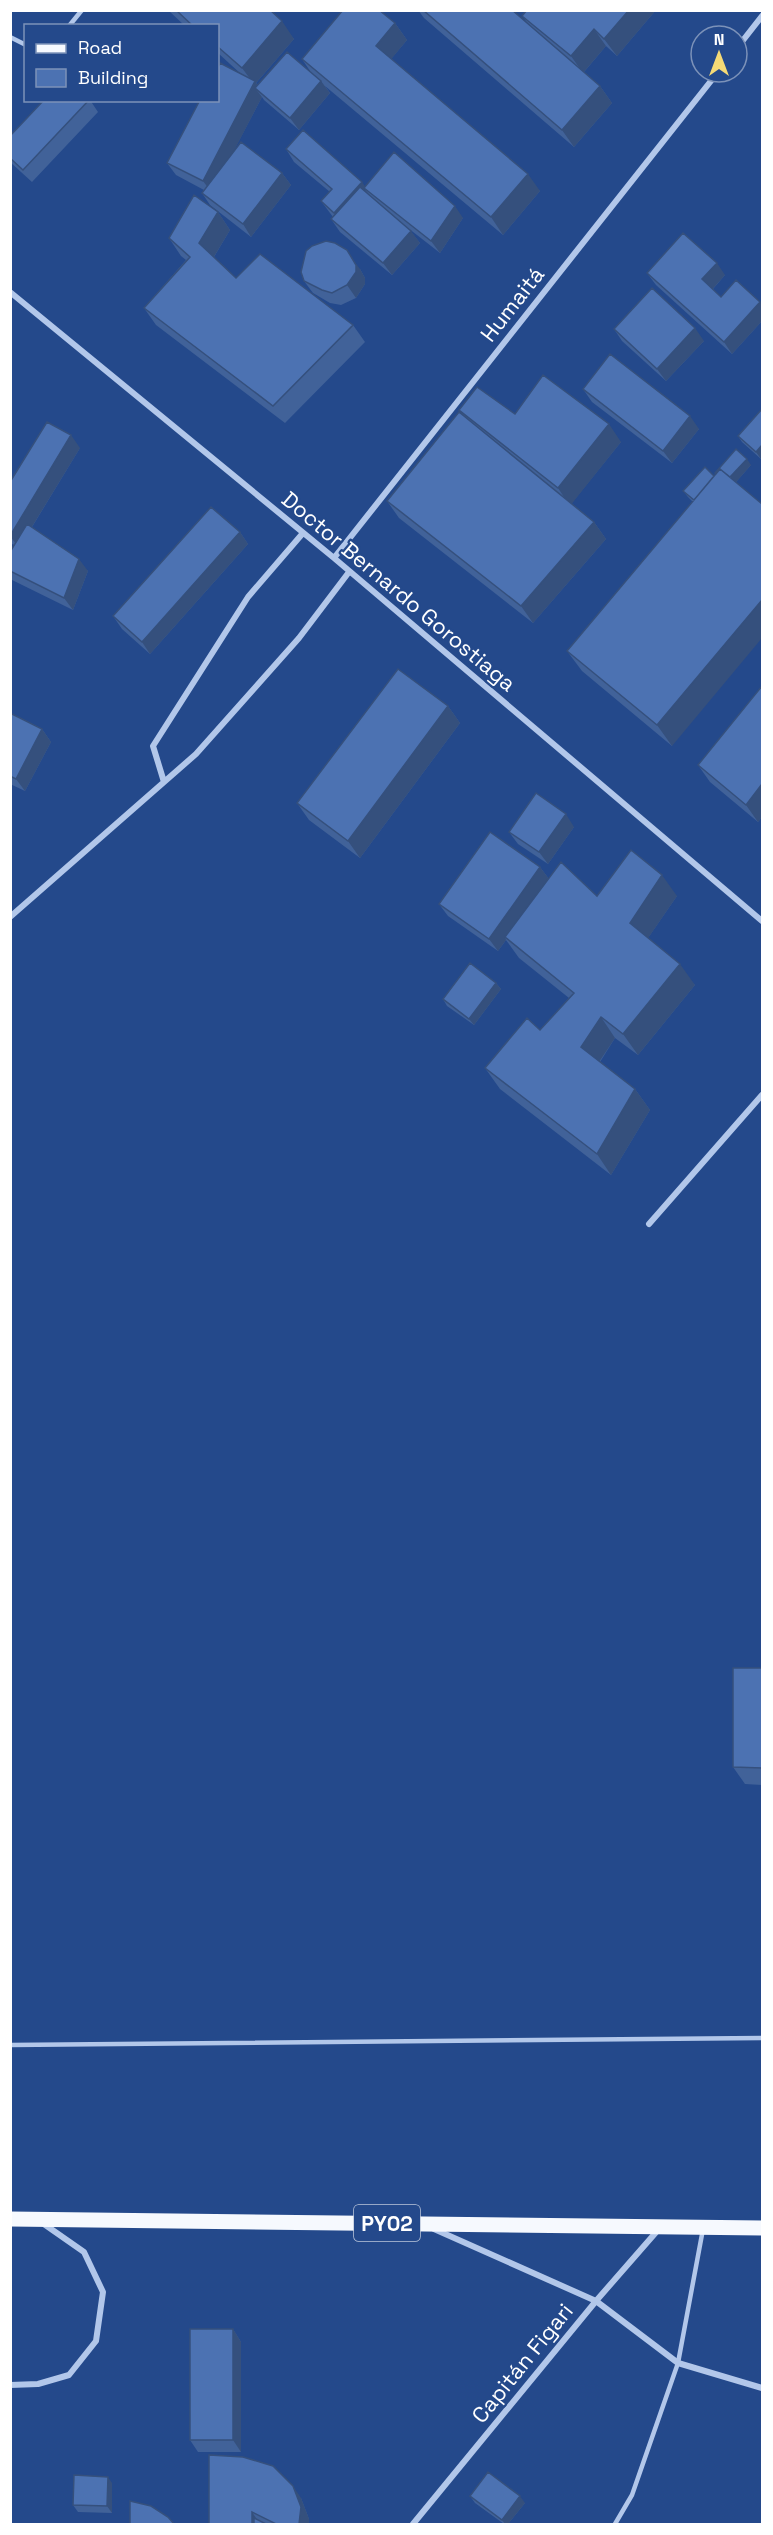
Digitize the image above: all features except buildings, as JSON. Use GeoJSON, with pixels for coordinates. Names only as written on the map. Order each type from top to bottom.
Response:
{"type":"FeatureCollection","features":[{"type":"Feature","properties":{"kind":"main road","name":"PY02"},"geometry":{"type":"LineString","coordinates":[[10,2219],[762,2228]]}},
{"type":"Feature","properties":{"kind":"street"},"geometry":{"type":"LineString","coordinates":[[749,33],[762,16],[756,10]]}},
{"type":"Feature","properties":{"kind":"street","name":"Humaitá"},"geometry":{"type":"LineString","coordinates":[[334,558],[709,84]]}},
{"type":"Feature","properties":{"kind":"street","name":"Doctor Bernardo Gorostiaga"},"geometry":{"type":"LineString","coordinates":[[10,292],[334,558],[762,921]]}},
{"type":"Feature","properties":{"kind":"street"},"geometry":{"type":"LineString","coordinates":[[164,782],[153,746],[248,597],[303,533]]}},
{"type":"Feature","properties":{"kind":"street"},"geometry":{"type":"LineString","coordinates":[[10,917],[196,754],[299,638],[349,572]]}},
{"type":"Feature","properties":{"kind":"street"},"geometry":{"type":"LineString","coordinates":[[649,1224],[762,1095]]}},
{"type":"Feature","properties":{"kind":"street"},"geometry":{"type":"LineString","coordinates":[[10,2385],[38,2384],[69,2375],[96,2341],[103,2292],[84,2252],[38,2220]]}},
{"type":"Feature","properties":{"kind":"street"},"geometry":{"type":"LineString","coordinates":[[420,2223],[596,2301],[678,2363],[762,2388]]}},
{"type":"Feature","properties":{"kind":"street","name":"Capitán Figari"},"geometry":{"type":"LineString","coordinates":[[413,2524],[596,2301],[662,2226]]}},
{"type":"Feature","properties":{"kind":"lane"},"geometry":{"type":"LineString","coordinates":[[71,24],[82,10]]}},
{"type":"Feature","properties":{"kind":"lane"},"geometry":{"type":"LineString","coordinates":[[10,37],[24,44]]}},
{"type":"Feature","properties":{"kind":"lane"},"geometry":{"type":"LineString","coordinates":[[10,2045],[762,2038]]}},
{"type":"Feature","properties":{"kind":"lane"},"geometry":{"type":"LineString","coordinates":[[615,2524],[632,2495],[678,2363],[704,2226]]}}]}
